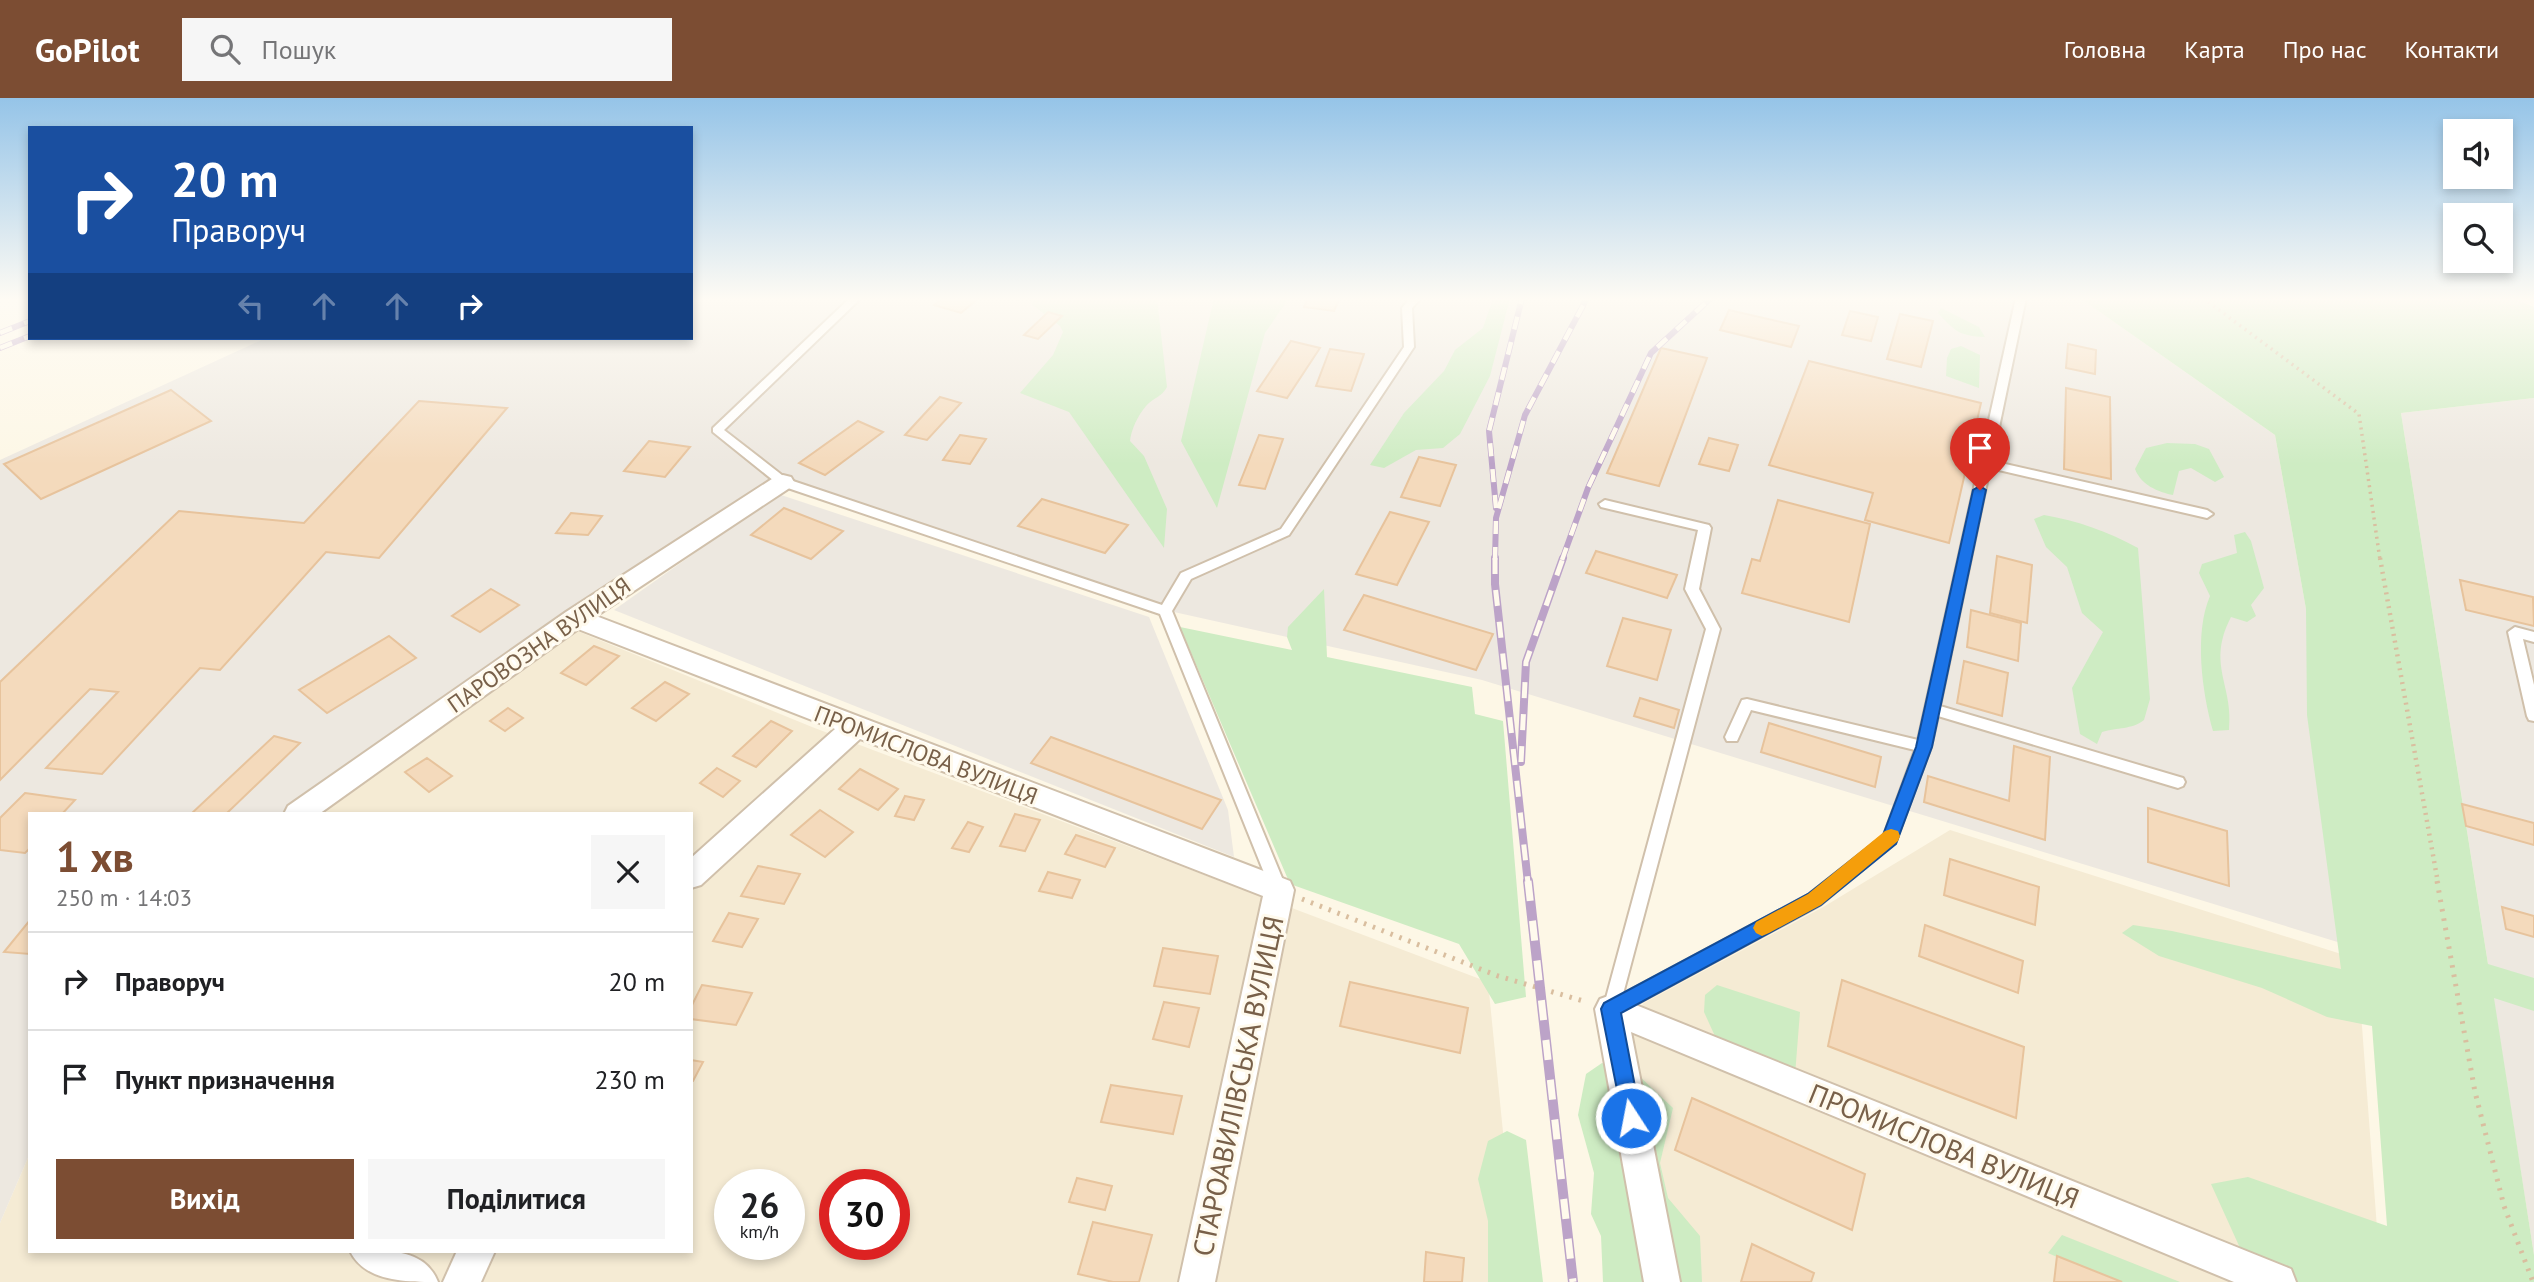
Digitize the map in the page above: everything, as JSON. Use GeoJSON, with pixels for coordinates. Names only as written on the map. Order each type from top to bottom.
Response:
{"type":"FeatureCollection","features":[{"type":"Feature","properties":{"kind":"street","name":"ПАРОВОЗНА ВУЛИЦЯ"},"geometry":{"type":"LineString","coordinates":[[301,812],[575,618],[783,482]]}},
{"type":"Feature","properties":{"kind":"street","name":"ПРОМИСЛОВА ВУЛИЦЯ"},"geometry":{"type":"LineString","coordinates":[[575,618],[1279,890]]}},
{"type":"Feature","properties":{"kind":"street"},"geometry":{"type":"LineString","coordinates":[[693,874],[854,728]]}},
{"type":"Feature","properties":{"kind":"street","name":"СТАРОАВИЛІВСЬКА ВУЛИЦЯ"},"geometry":{"type":"LineString","coordinates":[[1197,1282],[1279,890]]}},
{"type":"Feature","properties":{"kind":"street","name":"ПРОМИСЛОВА ВУЛИЦЯ"},"geometry":{"type":"LineString","coordinates":[[1611,1009],[2278,1282]]}},
{"type":"Feature","properties":{"kind":"street"},"geometry":{"type":"LineString","coordinates":[[1611,1009],[1662,1282]]}},
{"type":"Feature","properties":{"kind":"street"},"geometry":{"type":"LineString","coordinates":[[371,1253],[420,1282]]}},
{"type":"Feature","properties":{"kind":"street"},"geometry":{"type":"LineString","coordinates":[[461,1282],[476,1253]]}},
{"type":"Feature","properties":{"kind":"lane"},"geometry":{"type":"LineString","coordinates":[[798,353],[717,430],[783,482],[1165,611],[1279,890]]}},
{"type":"Feature","properties":{"kind":"lane"},"geometry":{"type":"LineString","coordinates":[[1165,611],[1186,576],[1285,532],[1404,353]]}},
{"type":"Feature","properties":{"kind":"lane"},"geometry":{"type":"LineString","coordinates":[[1611,1009],[1814,900],[1890,839],[1924,747],[2009,353]]}},
{"type":"Feature","properties":{"kind":"lane"},"geometry":{"type":"LineString","coordinates":[[1986,463],[2207,514]]}},
{"type":"Feature","properties":{"kind":"lane"},"geometry":{"type":"LineString","coordinates":[[1605,504],[1705,528],[1692,589],[1713,629],[1611,1009]]}},
{"type":"Feature","properties":{"kind":"lane"},"geometry":{"type":"LineString","coordinates":[[2534,636],[2515,632],[2534,716]]}},
{"type":"Feature","properties":{"kind":"lane"},"geometry":{"type":"LineString","coordinates":[[1732,737],[1747,704],[1924,747]]}},
{"type":"Feature","properties":{"kind":"lane"},"geometry":{"type":"LineString","coordinates":[[1932,709],[2178,782]]}},
{"type":"Feature","properties":{"kind":"path"},"geometry":{"type":"LineString","coordinates":[[2277,353],[2359,414],[2380,561],[2474,1092],[2504,1206],[2533,1282]]}},
{"type":"Feature","properties":{"kind":"path"},"geometry":{"type":"LineString","coordinates":[[1279,890],[1499,976],[1611,1009]]}},
{"type":"Feature","properties":{"kind":"shaded area"},"geometry":{"type":"Polygon","coordinates":[[[233,353],[2159,353],[2275,435],[2367,951],[1482,680],[1165,610],[783,482],[301,812],[28,812],[28,1158],[0,1223],[0,460],[233,353]]]}},
{"type":"Feature","properties":{"kind":"shaded area"},"geometry":{"type":"Polygon","coordinates":[[[2534,398],[2534,1255],[2401,413],[2534,398]]]}},
{"type":"Feature","properties":{"kind":"shaded area"},"geometry":{"type":"Polygon","coordinates":[[[778,494],[1149,617],[1228,810],[1234,857],[614,610],[778,494]]]}},
{"type":"Feature","properties":{"kind":"shaded area"},"geometry":{"type":"Polygon","coordinates":[[[570,628],[812,727],[1488,982],[1518,1282],[0,1282],[0,1223],[28,1158],[28,1253],[693,1253],[693,812],[301,812],[570,628]]]}},
{"type":"Feature","properties":{"kind":"shaded area"},"geometry":{"type":"Polygon","coordinates":[[[1950,830],[2357,959],[2381,1282],[1675,1282],[1624,1026],[1644,1003],[1825,906],[1950,830]]]}},
{"type":"Feature","properties":{"kind":"green space"},"geometry":{"type":"Polygon","coordinates":[[[1163,353],[1167,387],[1143,410],[1133,427],[1130,441],[1144,456],[1167,509],[1164,548],[1069,412],[1020,393],[1053,355],[1163,353]]]}},
{"type":"Feature","properties":{"kind":"green space"},"geometry":{"type":"Polygon","coordinates":[[[1201,353],[1259,353],[1217,508],[1181,441],[1201,353]]]}},
{"type":"Feature","properties":{"kind":"green space"},"geometry":{"type":"Polygon","coordinates":[[[1453,353],[1496,353],[1490,376],[1460,434],[1443,448],[1416,450],[1384,468],[1370,465],[1404,413],[1444,371],[1453,353]]]}},
{"type":"Feature","properties":{"kind":"green space"},"geometry":{"type":"Polygon","coordinates":[[[1949,353],[1980,355],[1979,388],[1946,376],[1949,353]]]}},
{"type":"Feature","properties":{"kind":"green space"},"geometry":{"type":"Polygon","coordinates":[[[2159,353],[2534,353],[2534,398],[2401,413],[2488,964],[2534,978],[2534,1011],[2494,998],[2534,1255],[2534,1282],[2295,1282],[2262,1268],[2240,1248],[2211,1184],[2248,1177],[2387,1226],[2372,1026],[2327,1017],[2262,988],[2159,956],[2122,933],[2133,925],[2172,931],[2341,969],[2307,715],[2306,609],[2275,435],[2159,353]]]}},
{"type":"Feature","properties":{"kind":"green space"},"geometry":{"type":"Polygon","coordinates":[[[2167,443],[2195,444],[2209,449],[2224,477],[2215,482],[2191,468],[2179,471],[2173,495],[2151,487],[2141,479],[2135,469],[2146,448],[2167,443]]]}},
{"type":"Feature","properties":{"kind":"green space"},"geometry":{"type":"Polygon","coordinates":[[[2044,515],[2092,527],[2138,548],[2150,699],[2144,720],[2129,727],[2102,732],[2097,744],[2080,734],[2072,688],[2103,632],[2082,613],[2067,567],[2046,547],[2034,519],[2044,515]]]}},
{"type":"Feature","properties":{"kind":"green space"},"geometry":{"type":"Polygon","coordinates":[[[2245,532],[2251,541],[2264,588],[2251,605],[2256,616],[2247,622],[2231,617],[2224,634],[2221,662],[2228,700],[2229,730],[2213,731],[2201,663],[2202,627],[2210,596],[2199,573],[2202,564],[2237,553],[2234,535],[2245,532]]]}},
{"type":"Feature","properties":{"kind":"green space"},"geometry":{"type":"Polygon","coordinates":[[[1324,589],[1327,657],[1472,687],[1475,714],[1503,721],[1526,997],[1495,1004],[1459,944],[1290,884],[1180,627],[1292,650],[1287,637],[1288,627],[1324,589]]]}},
{"type":"Feature","properties":{"kind":"green space"},"geometry":{"type":"Polygon","coordinates":[[[1717,985],[1800,1012],[1795,1075],[1719,1045],[1704,1012],[1705,995],[1717,985]]]}},
{"type":"Feature","properties":{"kind":"green space"},"geometry":{"type":"Polygon","coordinates":[[[1602,1063],[1636,1073],[1673,1108],[1660,1163],[1668,1198],[1700,1236],[1702,1282],[1603,1282],[1601,1236],[1591,1214],[1594,1173],[1578,1115],[1586,1074],[1602,1063]]]}},
{"type":"Feature","properties":{"kind":"green space"},"geometry":{"type":"Polygon","coordinates":[[[1507,1131],[1526,1140],[1543,1282],[1488,1282],[1488,1221],[1478,1179],[1488,1141],[1507,1131]]]}},
{"type":"Feature","properties":{"kind":"green space"},"geometry":{"type":"Polygon","coordinates":[[[2062,1235],[2180,1282],[2113,1282],[2048,1253],[2062,1235]]]}},
{"type":"Feature","properties":{"kind":"building"},"geometry":{"type":"Polygon","coordinates":[[[1283,353],[1317,353],[1287,398],[1257,391],[1283,353]]]}},
{"type":"Feature","properties":{"kind":"building"},"geometry":{"type":"Polygon","coordinates":[[[1328,353],[1364,354],[1351,391],[1316,386],[1328,353]]]}},
{"type":"Feature","properties":{"kind":"building"},"geometry":{"type":"Polygon","coordinates":[[[1659,353],[1685,353],[1707,358],[1659,486],[1607,473],[1659,353]]]}},
{"type":"Feature","properties":{"kind":"building"},"geometry":{"type":"Polygon","coordinates":[[[1889,353],[1925,353],[1921,367],[1887,359],[1889,353]]]}},
{"type":"Feature","properties":{"kind":"building"},"geometry":{"type":"Polygon","coordinates":[[[2067,353],[2096,353],[2095,374],[2066,368],[2067,353]]]}},
{"type":"Feature","properties":{"kind":"building"},"geometry":{"type":"Polygon","coordinates":[[[1809,361],[1981,403],[1949,543],[1865,520],[1873,493],[1769,465],[1809,361]]]}},
{"type":"Feature","properties":{"kind":"building"},"geometry":{"type":"Polygon","coordinates":[[[2066,388],[2110,397],[2111,479],[2064,469],[2066,388]]]}},
{"type":"Feature","properties":{"kind":"building"},"geometry":{"type":"Polygon","coordinates":[[[171,390],[211,421],[41,499],[4,464],[171,390]]]}},
{"type":"Feature","properties":{"kind":"building"},"geometry":{"type":"Polygon","coordinates":[[[940,397],[961,403],[927,440],[905,435],[940,397]]]}},
{"type":"Feature","properties":{"kind":"building"},"geometry":{"type":"Polygon","coordinates":[[[419,401],[507,408],[379,558],[326,552],[220,670],[200,668],[102,774],[46,768],[118,692],[90,689],[0,780],[0,682],[179,511],[304,523],[419,401]]]}},
{"type":"Feature","properties":{"kind":"building"},"geometry":{"type":"Polygon","coordinates":[[[858,421],[883,432],[825,475],[799,463],[858,421]]]}},
{"type":"Feature","properties":{"kind":"building"},"geometry":{"type":"Polygon","coordinates":[[[960,435],[986,439],[970,464],[943,460],[960,435]]]}},
{"type":"Feature","properties":{"kind":"building"},"geometry":{"type":"Polygon","coordinates":[[[1259,435],[1283,439],[1265,489],[1239,485],[1259,435]]]}},
{"type":"Feature","properties":{"kind":"building"},"geometry":{"type":"Polygon","coordinates":[[[1709,438],[1738,445],[1729,471],[1699,464],[1709,438]]]}},
{"type":"Feature","properties":{"kind":"building"},"geometry":{"type":"Polygon","coordinates":[[[649,441],[690,447],[665,477],[624,471],[649,441]]]}},
{"type":"Feature","properties":{"kind":"building"},"geometry":{"type":"Polygon","coordinates":[[[1419,457],[1456,465],[1440,506],[1401,497],[1419,457]]]}},
{"type":"Feature","properties":{"kind":"building"},"geometry":{"type":"Polygon","coordinates":[[[1042,499],[1128,525],[1105,553],[1018,526],[1042,499]]]}},
{"type":"Feature","properties":{"kind":"building"},"geometry":{"type":"Polygon","coordinates":[[[1778,500],[1870,524],[1849,622],[1742,593],[1752,559],[1760,561],[1778,500]]]}},
{"type":"Feature","properties":{"kind":"building"},"geometry":{"type":"Polygon","coordinates":[[[784,508],[843,531],[811,559],[751,535],[784,508]]]}},
{"type":"Feature","properties":{"kind":"building"},"geometry":{"type":"Polygon","coordinates":[[[1390,512],[1429,522],[1397,585],[1356,574],[1390,512]]]}},
{"type":"Feature","properties":{"kind":"building"},"geometry":{"type":"Polygon","coordinates":[[[571,513],[602,516],[588,535],[556,533],[571,513]]]}},
{"type":"Feature","properties":{"kind":"building"},"geometry":{"type":"Polygon","coordinates":[[[1596,551],[1677,575],[1667,598],[1586,573],[1596,551]]]}},
{"type":"Feature","properties":{"kind":"building"},"geometry":{"type":"Polygon","coordinates":[[[1997,556],[2032,565],[2027,623],[1990,613],[1997,556]]]}},
{"type":"Feature","properties":{"kind":"building"},"geometry":{"type":"Polygon","coordinates":[[[2460,580],[2533,597],[2534,626],[2466,610],[2460,580]]]}},
{"type":"Feature","properties":{"kind":"building"},"geometry":{"type":"Polygon","coordinates":[[[491,589],[519,605],[480,632],[452,616],[491,589]]]}},
{"type":"Feature","properties":{"kind":"building"},"geometry":{"type":"Polygon","coordinates":[[[1364,595],[1493,634],[1476,670],[1344,630],[1364,595]]]}},
{"type":"Feature","properties":{"kind":"building"},"geometry":{"type":"Polygon","coordinates":[[[1971,610],[2021,623],[2018,661],[1967,647],[1971,610]]]}},
{"type":"Feature","properties":{"kind":"building"},"geometry":{"type":"Polygon","coordinates":[[[1623,618],[1671,630],[1657,680],[1607,666],[1623,618]]]}},
{"type":"Feature","properties":{"kind":"building"},"geometry":{"type":"Polygon","coordinates":[[[389,636],[416,658],[327,713],[299,690],[389,636]]]}},
{"type":"Feature","properties":{"kind":"building"},"geometry":{"type":"Polygon","coordinates":[[[594,646],[619,656],[586,685],[561,673],[594,646]]]}},
{"type":"Feature","properties":{"kind":"building"},"geometry":{"type":"Polygon","coordinates":[[[1964,661],[2008,673],[2002,716],[1957,703],[1964,661]]]}},
{"type":"Feature","properties":{"kind":"building"},"geometry":{"type":"Polygon","coordinates":[[[665,682],[689,694],[656,721],[632,708],[665,682]]]}},
{"type":"Feature","properties":{"kind":"building"},"geometry":{"type":"Polygon","coordinates":[[[1640,698],[1679,710],[1674,728],[1634,716],[1640,698]]]}},
{"type":"Feature","properties":{"kind":"building"},"geometry":{"type":"Polygon","coordinates":[[[508,708],[523,718],[505,731],[490,721],[508,708]]]}},
{"type":"Feature","properties":{"kind":"building"},"geometry":{"type":"Polygon","coordinates":[[[771,721],[792,731],[756,767],[733,756],[771,721]]]}},
{"type":"Feature","properties":{"kind":"building"},"geometry":{"type":"Polygon","coordinates":[[[1769,723],[1881,757],[1875,787],[1761,752],[1769,723]]]}},
{"type":"Feature","properties":{"kind":"building"},"geometry":{"type":"Polygon","coordinates":[[[274,736],[300,743],[228,812],[193,812],[274,736]]]}},
{"type":"Feature","properties":{"kind":"building"},"geometry":{"type":"Polygon","coordinates":[[[1051,737],[1221,800],[1202,829],[1031,763],[1051,737]]]}},
{"type":"Feature","properties":{"kind":"building"},"geometry":{"type":"Polygon","coordinates":[[[2014,746],[2050,757],[2045,840],[1924,802],[1928,776],[2009,801],[2014,746]]]}},
{"type":"Feature","properties":{"kind":"building"},"geometry":{"type":"Polygon","coordinates":[[[427,758],[452,776],[429,792],[405,772],[427,758]]]}},
{"type":"Feature","properties":{"kind":"building"},"geometry":{"type":"Polygon","coordinates":[[[717,768],[740,781],[723,797],[700,783],[717,768]]]}},
{"type":"Feature","properties":{"kind":"building"},"geometry":{"type":"Polygon","coordinates":[[[860,769],[898,789],[878,810],[839,789],[860,769]]]}},
{"type":"Feature","properties":{"kind":"building"},"geometry":{"type":"Polygon","coordinates":[[[25,793],[75,800],[64,812],[28,812],[28,850],[25,853],[0,850],[0,818],[25,793]]]}},
{"type":"Feature","properties":{"kind":"building"},"geometry":{"type":"Polygon","coordinates":[[[905,796],[924,800],[914,820],[895,816],[905,796]]]}},
{"type":"Feature","properties":{"kind":"building"},"geometry":{"type":"Polygon","coordinates":[[[2462,804],[2534,823],[2534,845],[2466,826],[2462,804]]]}},
{"type":"Feature","properties":{"kind":"building"},"geometry":{"type":"Polygon","coordinates":[[[2148,808],[2227,831],[2229,886],[2148,862],[2148,808]]]}},
{"type":"Feature","properties":{"kind":"building"},"geometry":{"type":"Polygon","coordinates":[[[820,810],[853,832],[825,857],[791,835],[820,810]]]}},
{"type":"Feature","properties":{"kind":"building"},"geometry":{"type":"Polygon","coordinates":[[[1015,814],[1040,820],[1025,851],[1000,846],[1015,814]]]}},
{"type":"Feature","properties":{"kind":"building"},"geometry":{"type":"Polygon","coordinates":[[[968,822],[983,827],[969,852],[952,848],[968,822]]]}},
{"type":"Feature","properties":{"kind":"building"},"geometry":{"type":"Polygon","coordinates":[[[1076,835],[1115,848],[1105,867],[1065,854],[1076,835]]]}},
{"type":"Feature","properties":{"kind":"building"},"geometry":{"type":"Polygon","coordinates":[[[1950,859],[2039,887],[2035,925],[1944,895],[1950,859]]]}},
{"type":"Feature","properties":{"kind":"building"},"geometry":{"type":"Polygon","coordinates":[[[758,866],[800,874],[784,904],[741,896],[758,866]]]}},
{"type":"Feature","properties":{"kind":"building"},"geometry":{"type":"Polygon","coordinates":[[[1048,872],[1080,880],[1072,898],[1039,891],[1048,872]]]}},
{"type":"Feature","properties":{"kind":"building"},"geometry":{"type":"Polygon","coordinates":[[[2502,907],[2534,916],[2534,937],[2506,929],[2502,907]]]}},
{"type":"Feature","properties":{"kind":"building"},"geometry":{"type":"Polygon","coordinates":[[[729,913],[758,919],[742,947],[713,941],[729,913]]]}},
{"type":"Feature","properties":{"kind":"building"},"geometry":{"type":"Polygon","coordinates":[[[28,922],[28,954],[4,952],[28,922]]]}},
{"type":"Feature","properties":{"kind":"building"},"geometry":{"type":"Polygon","coordinates":[[[1925,925],[2023,961],[2018,993],[1919,956],[1925,925]]]}},
{"type":"Feature","properties":{"kind":"building"},"geometry":{"type":"Polygon","coordinates":[[[1163,948],[1218,956],[1210,994],[1154,986],[1163,948]]]}},
{"type":"Feature","properties":{"kind":"building"},"geometry":{"type":"Polygon","coordinates":[[[1842,980],[2024,1047],[2016,1118],[1828,1046],[1842,980]]]}},
{"type":"Feature","properties":{"kind":"building"},"geometry":{"type":"Polygon","coordinates":[[[1350,982],[1468,1008],[1460,1053],[1340,1026],[1350,982]]]}},
{"type":"Feature","properties":{"kind":"building"},"geometry":{"type":"Polygon","coordinates":[[[702,985],[752,993],[736,1025],[693,1019],[693,1003],[702,985]]]}},
{"type":"Feature","properties":{"kind":"building"},"geometry":{"type":"Polygon","coordinates":[[[1164,1002],[1199,1008],[1189,1047],[1153,1039],[1164,1002]]]}},
{"type":"Feature","properties":{"kind":"building"},"geometry":{"type":"Polygon","coordinates":[[[693,1060],[703,1062],[693,1081],[693,1060]]]}},
{"type":"Feature","properties":{"kind":"building"},"geometry":{"type":"Polygon","coordinates":[[[1111,1085],[1182,1096],[1173,1134],[1101,1122],[1111,1085]]]}},
{"type":"Feature","properties":{"kind":"building"},"geometry":{"type":"Polygon","coordinates":[[[1692,1098],[1865,1174],[1852,1230],[1675,1150],[1692,1098]]]}},
{"type":"Feature","properties":{"kind":"building"},"geometry":{"type":"Polygon","coordinates":[[[1077,1178],[1112,1186],[1105,1210],[1069,1202],[1077,1178]]]}},
{"type":"Feature","properties":{"kind":"building"},"geometry":{"type":"Polygon","coordinates":[[[1093,1222],[1152,1235],[1139,1282],[1113,1282],[1078,1274],[1093,1222]]]}},
{"type":"Feature","properties":{"kind":"building"},"geometry":{"type":"Polygon","coordinates":[[[1752,1244],[1814,1273],[1811,1282],[1741,1282],[1752,1244]]]}},
{"type":"Feature","properties":{"kind":"building"},"geometry":{"type":"Polygon","coordinates":[[[1426,1252],[1464,1258],[1462,1282],[1424,1282],[1426,1252]]]}},
{"type":"Feature","properties":{"kind":"building"},"geometry":{"type":"Polygon","coordinates":[[[2057,1256],[2122,1282],[2054,1282],[2057,1256]]]}},
{"type":"Feature","properties":{"kind":"railway"},"geometry":{"type":"LineString","coordinates":[[1496,508],[1489,431],[1508,353]]}},
{"type":"Feature","properties":{"kind":"railway"},"geometry":{"type":"LineString","coordinates":[[1495,560],[1496,518],[1525,415],[1558,353]]}},
{"type":"Feature","properties":{"kind":"railway"},"geometry":{"type":"LineString","coordinates":[[1562,560],[1588,488],[1651,353]]}},
{"type":"Feature","properties":{"kind":"railway"},"geometry":{"type":"LineString","coordinates":[[1521,762],[1526,662],[1563,558]]}},
{"type":"Feature","properties":{"kind":"railway"},"geometry":{"type":"LineString","coordinates":[[1495,560],[1495,584],[1528,883]]}},
{"type":"Feature","properties":{"kind":"railway"},"geometry":{"type":"LineString","coordinates":[[1528,881],[1573,1282]]}},
{"type":"Feature","properties":{"kind":"slow traffic"},"geometry":{"type":"LineString","coordinates":[[1762,928],[1814,900],[1891,836]]}},
{"type":"Feature","properties":{"kind":"route"},"geometry":{"type":"LineString","coordinates":[[1631,1118],[1611,1009],[1814,900],[1890,839],[1924,747],[1980,490]]}}]}
